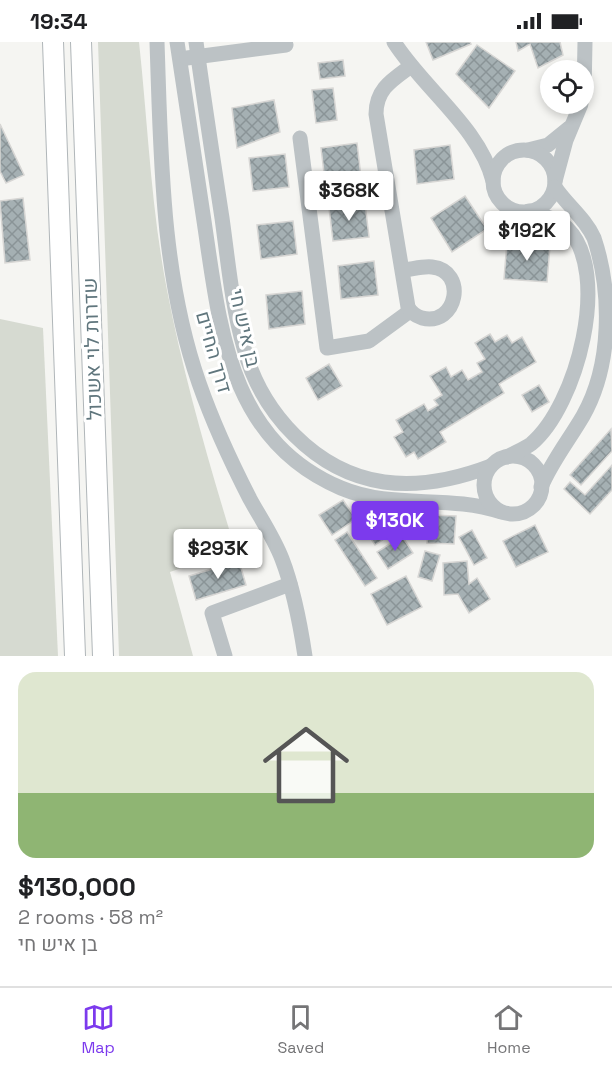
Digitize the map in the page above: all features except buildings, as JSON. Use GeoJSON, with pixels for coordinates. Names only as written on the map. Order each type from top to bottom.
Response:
{"type":"FeatureCollection","features":[{"type":"Feature","properties":{"kind":"main road","name":"שדרות לוי אשכול"},"geometry":{"type":"LineString","coordinates":[[53,42],[75,656]]}},
{"type":"Feature","properties":{"kind":"main road","name":"שדרות לוי אשכול"},"geometry":{"type":"LineString","coordinates":[[81,42],[103,656]]}},
{"type":"Feature","properties":{"kind":"street","name":"דרך החיים"},"geometry":{"type":"LineString","coordinates":[[157,42],[167,225],[174,281],[185,332],[198,382],[220,436],[274,542],[290,584],[305,656]]}},
{"type":"Feature","properties":{"kind":"street","name":"בן איש חי"},"geometry":{"type":"LineString","coordinates":[[177,42],[219,322],[236,380],[260,423],[296,461],[318,477],[357,494],[405,502],[465,502],[501,512]]}},
{"type":"Feature","properties":{"kind":"street"},"geometry":{"type":"LineString","coordinates":[[180,58],[197,50],[286,45],[285,42]]}},
{"type":"Feature","properties":{"kind":"street"},"geometry":{"type":"LineString","coordinates":[[394,42],[411,66],[476,142],[489,166],[500,201],[508,208],[529,211],[555,220],[568,228],[579,244],[586,266],[591,312],[582,360],[572,385],[545,428],[531,444],[491,466],[484,483],[484,492],[494,507],[510,514],[528,510],[534,504],[551,465],[596,390],[609,337],[602,262],[594,238],[555,184],[554,172],[543,156],[521,151],[501,150],[476,142]]}},
{"type":"Feature","properties":{"kind":"street"},"geometry":{"type":"LineString","coordinates":[[585,42],[585,60]]}},
{"type":"Feature","properties":{"kind":"street","name":"בן איש חי"},"geometry":{"type":"LineString","coordinates":[[197,50],[237,318],[253,373],[275,413],[308,447],[327,461],[362,477],[394,483],[428,482],[457,477],[491,466]]}},
{"type":"Feature","properties":{"kind":"street"},"geometry":{"type":"LineString","coordinates":[[404,270],[430,267],[439,268],[447,273],[455,288],[452,306],[441,316],[426,319],[410,311],[405,297],[404,270],[376,102],[380,91],[411,66]]}},
{"type":"Feature","properties":{"kind":"street"},"geometry":{"type":"LineString","coordinates":[[529,211],[546,203],[555,184],[566,140],[577,114]]}},
{"type":"Feature","properties":{"kind":"street"},"geometry":{"type":"LineString","coordinates":[[493,181],[499,163],[521,151],[548,145],[575,121]]}},
{"type":"Feature","properties":{"kind":"street"},"geometry":{"type":"LineString","coordinates":[[300,138],[327,348],[369,341],[410,311]]}},
{"type":"Feature","properties":{"kind":"street"},"geometry":{"type":"LineString","coordinates":[[507,457],[516,456],[532,464],[541,478],[541,487]]}},
{"type":"Feature","properties":{"kind":"street"},"geometry":{"type":"LineString","coordinates":[[225,656],[212,613],[290,584]]}},
{"type":"Feature","properties":{"kind":"shaded area"},"geometry":{"type":"Polygon","coordinates":[[[98,42],[139,42],[153,197],[167,290],[189,388],[235,549],[170,572],[193,656],[119,656],[98,42]]]}},
{"type":"Feature","properties":{"kind":"shaded area"},"geometry":{"type":"Polygon","coordinates":[[[0,319],[43,328],[58,656],[0,656],[0,319]]]}}]}
